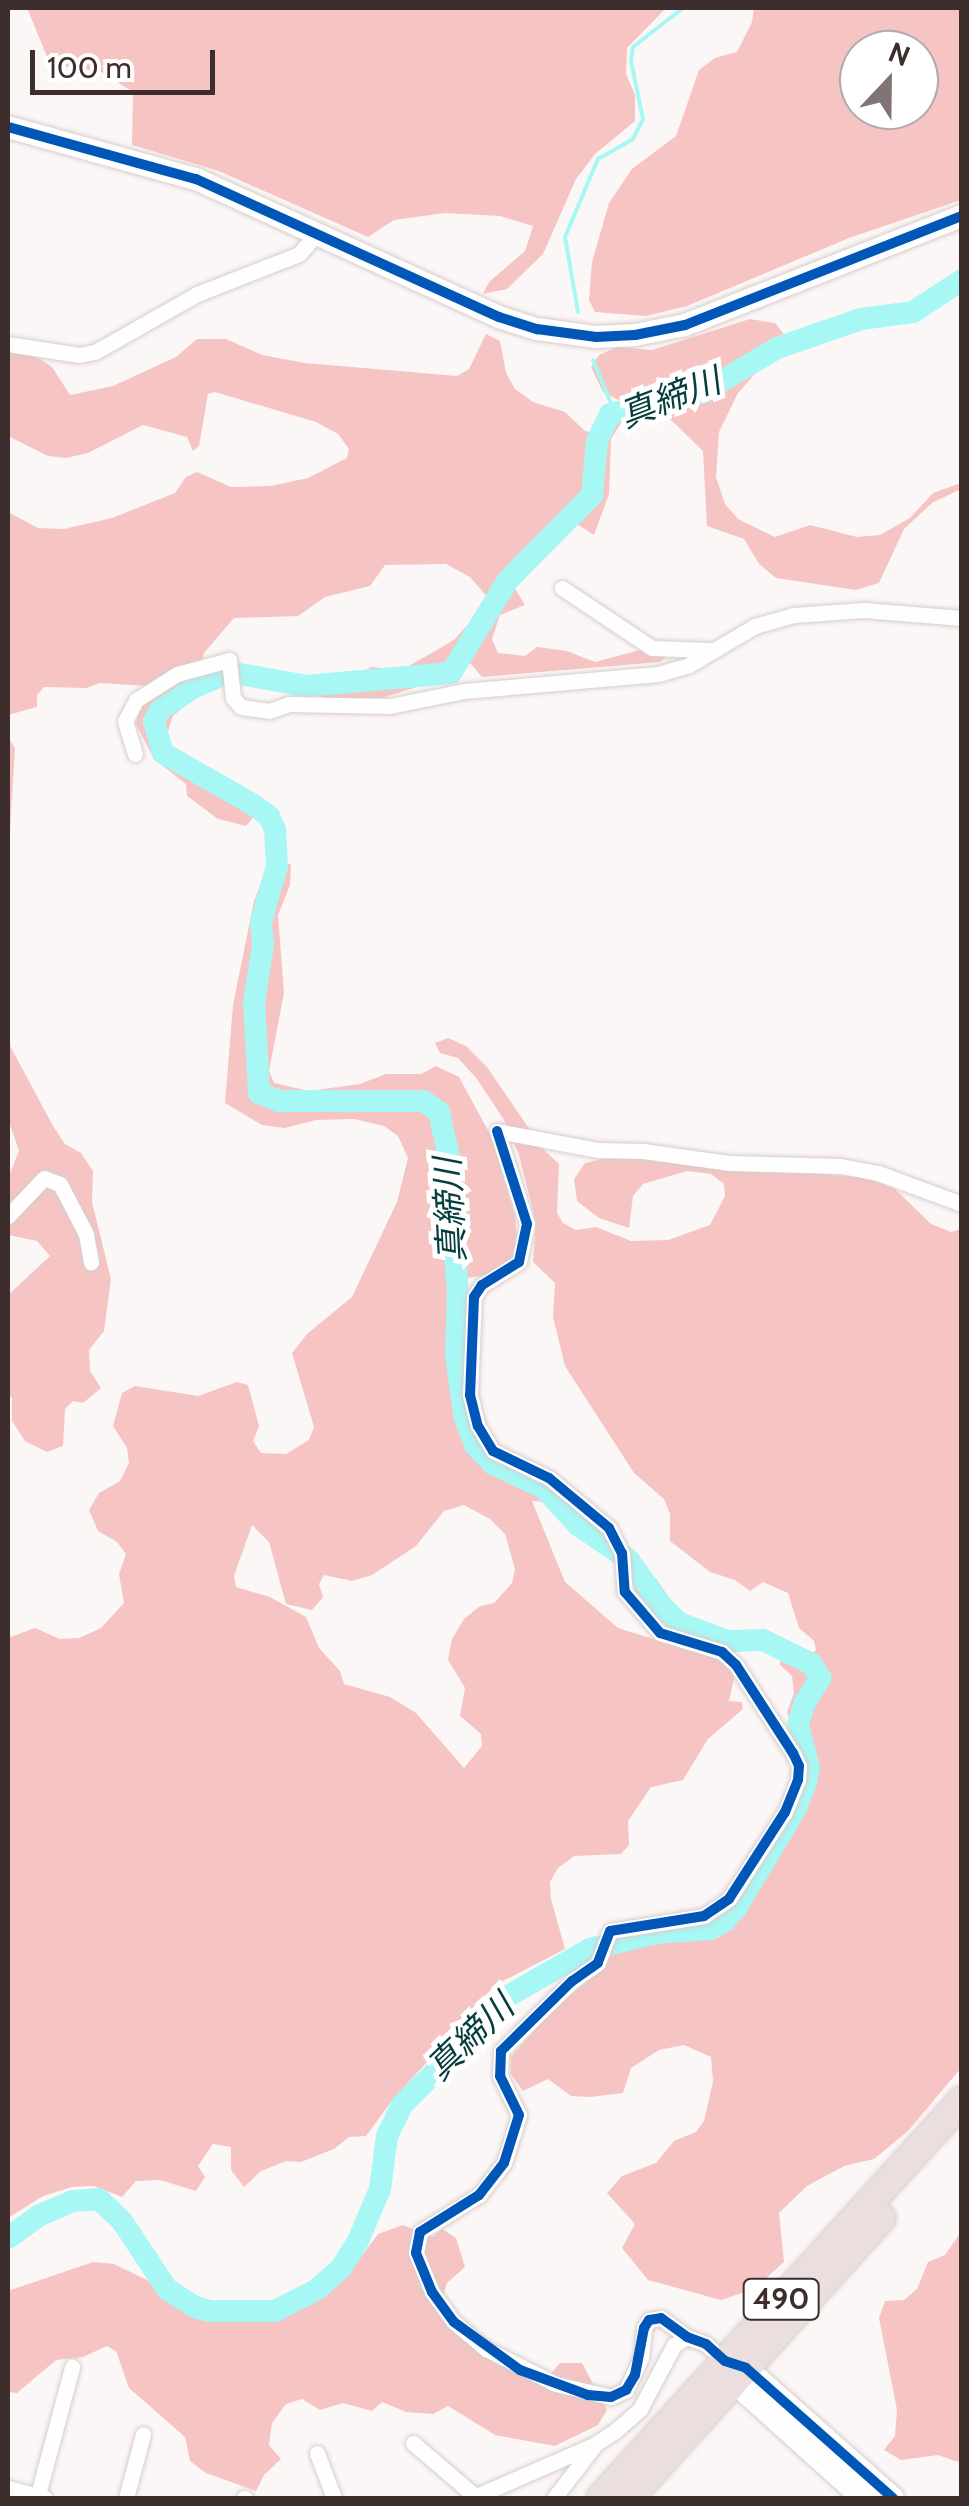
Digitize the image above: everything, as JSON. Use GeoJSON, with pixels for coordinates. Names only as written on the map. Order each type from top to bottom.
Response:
{"type":"FeatureCollection","features":[{"type":"Feature","properties":{"kind":"highway","name":"490"},"geometry":{"type":"LineString","coordinates":[[629,2498],[962,2101]]}},
{"type":"Feature","properties":{"kind":"highway","name":"490"},"geometry":{"type":"LineString","coordinates":[[601,2498],[735,2370],[962,2127]]}},
{"type":"Feature","properties":{"kind":"street"},"geometry":{"type":"LineString","coordinates":[[8,127],[196,179],[499,317],[537,330],[623,337],[685,325],[962,216]]}},
{"type":"Feature","properties":{"kind":"street"},"geometry":{"type":"LineString","coordinates":[[8,344],[79,355],[95,352],[197,294],[273,268],[299,254],[318,232]]}},
{"type":"Feature","properties":{"kind":"street"},"geometry":{"type":"LineString","coordinates":[[562,588],[652,648],[710,650]]}},
{"type":"Feature","properties":{"kind":"street"},"geometry":{"type":"LineString","coordinates":[[136,754],[126,722],[136,700],[177,674],[230,660],[233,698],[241,707],[269,711],[289,704],[390,706],[464,691],[658,674],[689,666],[755,626],[831,610],[962,618]]}},
{"type":"Feature","properties":{"kind":"street"},"geometry":{"type":"LineString","coordinates":[[893,2498],[706,2344],[687,2338],[671,2322],[660,2318],[649,2320],[636,2375],[626,2390],[611,2397],[588,2395],[520,2370],[486,2349],[454,2322],[432,2292],[416,2253],[420,2232],[470,2202],[504,2163],[519,2115],[500,2076],[501,2051],[606,1946],[610,1931],[648,1921],[704,1916],[728,1899],[785,1812],[799,1766],[736,1664],[722,1652],[660,1633],[625,1592],[622,1559],[609,1528],[549,1478],[493,1451],[473,1412],[474,1298],[482,1285],[519,1262],[525,1244],[522,1202],[497,1131],[598,1150],[730,1162],[841,1166],[878,1173],[962,1204]]}},
{"type":"Feature","properties":{"kind":"street"},"geometry":{"type":"LineString","coordinates":[[8,1216],[44,1178],[60,1184],[86,1234],[91,1263]]}},
{"type":"Feature","properties":{"kind":"street"},"geometry":{"type":"LineString","coordinates":[[554,2498],[594,2445],[640,2408],[674,2345],[687,2338]]}},
{"type":"Feature","properties":{"kind":"street"},"geometry":{"type":"LineString","coordinates":[[8,2488],[40,2498],[72,2366]]}},
{"type":"Feature","properties":{"kind":"street"},"geometry":{"type":"LineString","coordinates":[[735,2370],[862,2498]]}},
{"type":"Feature","properties":{"kind":"street"},"geometry":{"type":"LineString","coordinates":[[126,2498],[143,2434]]}},
{"type":"Feature","properties":{"kind":"street"},"geometry":{"type":"LineString","coordinates":[[413,2443],[474,2498],[594,2445]]}},
{"type":"Feature","properties":{"kind":"street"},"geometry":{"type":"LineString","coordinates":[[317,2453],[334,2498]]}},
{"type":"Feature","properties":{"kind":"shaded area"},"geometry":{"type":"Polygon","coordinates":[[[27,8],[666,8],[627,48],[626,74],[635,95],[635,121],[595,154],[576,179],[543,254],[507,289],[483,294],[489,282],[525,251],[533,226],[500,216],[445,213],[394,220],[368,237],[219,171],[132,145],[133,92],[101,72],[50,64],[27,8]]]}},
{"type":"Feature","properties":{"kind":"shaded area"},"geometry":{"type":"Polygon","coordinates":[[[754,8],[961,8],[961,200],[849,238],[687,306],[646,316],[595,312],[589,300],[592,262],[609,203],[632,169],[676,136],[699,70],[715,58],[737,52],[752,22],[754,8]]]}},
{"type":"Feature","properties":{"kind":"shaded area"},"geometry":{"type":"Polygon","coordinates":[[[750,319],[775,323],[787,338],[738,393],[719,432],[716,477],[725,504],[738,519],[775,537],[810,525],[857,537],[880,535],[910,518],[933,493],[961,483],[961,489],[932,503],[904,529],[879,583],[856,590],[776,578],[759,564],[744,539],[707,526],[703,451],[668,417],[662,399],[628,405],[603,392],[591,367],[599,355],[618,347],[652,350],[750,319]]]}},
{"type":"Feature","properties":{"kind":"shaded area"},"geometry":{"type":"Polygon","coordinates":[[[486,334],[500,341],[506,373],[515,389],[533,402],[565,412],[585,431],[599,434],[608,422],[626,415],[611,439],[609,494],[594,535],[577,524],[543,543],[511,582],[525,605],[500,615],[492,639],[498,653],[525,656],[537,647],[567,651],[595,662],[640,650],[666,657],[660,662],[482,677],[470,663],[454,675],[382,698],[326,699],[316,694],[319,682],[357,675],[371,667],[402,670],[454,640],[490,600],[470,577],[446,564],[385,565],[370,586],[325,597],[298,616],[234,618],[204,653],[199,673],[210,684],[173,716],[166,737],[178,756],[257,813],[246,826],[218,819],[187,796],[186,784],[154,759],[136,724],[139,709],[151,695],[148,686],[100,683],[86,688],[44,687],[37,695],[37,707],[8,715],[8,512],[38,528],[64,529],[112,518],[175,493],[186,477],[197,472],[231,487],[271,486],[308,478],[347,458],[349,449],[338,434],[316,422],[215,392],[208,394],[199,446],[193,451],[187,437],[143,425],[88,453],[66,458],[48,456],[8,436],[8,347],[26,350],[52,367],[70,395],[113,386],[176,357],[197,339],[226,339],[262,355],[305,363],[457,376],[469,369],[486,334]]]}},
{"type":"Feature","properties":{"kind":"shaded area"},"geometry":{"type":"Polygon","coordinates":[[[8,737],[15,748],[8,865],[8,737]]]}},
{"type":"Feature","properties":{"kind":"shaded area"},"geometry":{"type":"Polygon","coordinates":[[[291,864],[290,885],[278,915],[284,993],[269,1071],[274,1083],[309,1091],[360,1084],[386,1074],[421,1074],[436,1066],[459,1077],[491,1136],[515,1216],[517,1242],[513,1257],[487,1275],[467,1278],[463,1292],[459,1413],[474,1454],[512,1483],[552,1486],[617,1546],[615,1562],[546,1502],[532,1501],[565,1582],[618,1628],[666,1643],[675,1633],[635,1591],[630,1570],[638,1564],[657,1580],[679,1612],[731,1647],[735,1674],[729,1701],[742,1702],[743,1709],[708,1739],[683,1780],[651,1787],[628,1821],[629,1845],[621,1854],[574,1856],[558,1868],[550,1882],[551,1899],[565,1949],[501,1982],[394,2098],[366,2136],[349,2137],[334,2149],[301,2162],[286,2161],[261,2171],[244,2187],[231,2170],[231,2147],[213,2144],[198,2166],[205,2177],[196,2191],[160,2180],[136,2181],[122,2197],[94,2186],[72,2187],[43,2196],[8,2218],[8,1638],[35,1628],[60,1639],[79,1638],[101,1628],[124,1603],[119,1574],[126,1554],[117,1542],[98,1531],[89,1510],[99,1493],[120,1481],[129,1463],[127,1448],[113,1426],[122,1393],[135,1386],[198,1396],[237,1382],[248,1385],[259,1426],[253,1441],[261,1453],[286,1454],[309,1440],[314,1427],[292,1353],[307,1334],[352,1297],[397,1202],[408,1158],[398,1136],[384,1126],[354,1119],[316,1120],[285,1128],[262,1125],[225,1103],[233,1005],[254,901],[268,865],[291,864]],[[464,1505],[444,1511],[416,1546],[372,1575],[352,1581],[324,1575],[319,1584],[323,1597],[312,1610],[286,1604],[269,1542],[252,1525],[234,1576],[236,1587],[270,1597],[306,1617],[319,1648],[340,1671],[344,1684],[390,1697],[416,1713],[464,1768],[482,1746],[481,1734],[460,1716],[465,1688],[448,1660],[452,1639],[464,1619],[480,1606],[494,1603],[512,1583],[515,1569],[505,1534],[490,1519],[464,1505]]]}},
{"type":"Feature","properties":{"kind":"shaded area"},"geometry":{"type":"Polygon","coordinates":[[[448,1038],[466,1046],[487,1067],[543,1149],[559,1164],[557,1213],[563,1223],[576,1230],[596,1227],[631,1241],[668,1240],[710,1225],[725,1196],[724,1184],[711,1174],[687,1171],[643,1184],[633,1196],[629,1228],[599,1218],[577,1201],[574,1179],[585,1163],[621,1155],[866,1178],[895,1189],[931,1224],[951,1232],[961,1229],[961,2068],[908,2131],[874,2159],[844,2166],[807,2186],[779,2213],[784,2262],[754,2289],[721,2300],[648,2280],[622,2248],[635,2224],[607,2193],[622,2176],[656,2163],[674,2141],[696,2132],[704,2121],[713,2081],[711,2057],[684,2045],[659,2050],[631,2068],[623,2093],[590,2097],[571,2096],[548,2079],[523,2091],[511,2074],[511,2057],[546,2017],[606,1964],[613,1949],[720,1937],[743,1910],[788,1842],[814,1779],[811,1751],[792,1730],[787,1712],[794,1693],[792,1676],[779,1664],[785,1655],[801,1662],[816,1650],[814,1641],[799,1628],[788,1593],[763,1582],[750,1591],[735,1580],[710,1572],[670,1541],[670,1514],[664,1499],[634,1473],[565,1366],[553,1317],[555,1283],[533,1262],[536,1223],[519,1155],[504,1120],[477,1079],[458,1058],[440,1053],[435,1043],[448,1038]]]}},
{"type":"Feature","properties":{"kind":"shaded area"},"geometry":{"type":"Polygon","coordinates":[[[8,1042],[53,1126],[93,1171],[92,1202],[111,1279],[104,1331],[89,1350],[90,1371],[101,1388],[83,1403],[73,1401],[65,1409],[63,1446],[47,1452],[25,1441],[12,1421],[12,1398],[8,1393],[8,1295],[50,1256],[37,1241],[8,1235],[8,1178],[19,1151],[8,1119],[8,1042]]]}},
{"type":"Feature","properties":{"kind":"shaded area"},"geometry":{"type":"Polygon","coordinates":[[[403,2225],[433,2237],[442,2229],[456,2238],[465,2267],[447,2283],[439,2309],[543,2383],[560,2363],[582,2363],[607,2410],[598,2425],[555,2446],[495,2435],[448,2406],[433,2414],[406,2412],[382,2402],[372,2411],[343,2403],[320,2410],[302,2399],[286,2404],[272,2423],[269,2445],[281,2459],[264,2475],[256,2491],[206,2473],[190,2461],[185,2437],[129,2388],[116,2351],[107,2346],[83,2357],[56,2360],[17,2393],[8,2392],[8,2291],[93,2262],[114,2264],[147,2280],[180,2308],[205,2319],[246,2320],[289,2313],[323,2298],[346,2277],[378,2234],[403,2225]]]}},
{"type":"Feature","properties":{"kind":"shaded area"},"geometry":{"type":"Polygon","coordinates":[[[961,2232],[961,2458],[958,2462],[938,2455],[901,2460],[884,2450],[895,2436],[897,2410],[879,2318],[885,2301],[904,2300],[917,2289],[928,2262],[945,2255],[961,2232]]]}},
{"type":"Feature","properties":{"kind":"waterway"},"geometry":{"type":"LineString","coordinates":[[578,312],[565,237],[598,159],[633,139],[643,119],[631,61],[633,47],[683,8]]}},
{"type":"Feature","properties":{"kind":"waterway","name":"真締川"},"geometry":{"type":"LineString","coordinates":[[8,2238],[38,2216],[73,2201],[99,2199],[122,2221],[167,2289],[195,2307],[210,2311],[275,2311],[316,2290],[341,2268],[358,2241],[380,2189],[387,2136],[402,2105],[455,2052],[494,2004],[590,1949],[656,1933],[710,1929],[725,1921],[736,1908],[796,1808],[806,1782],[809,1768],[798,1725],[804,1704],[820,1678],[812,1664],[763,1640],[728,1641],[679,1623],[660,1604],[629,1560],[578,1525],[544,1488],[493,1464],[475,1445],[464,1414],[456,1355],[458,1296],[449,1157],[439,1112],[423,1101],[279,1101],[259,1093],[254,1002],[263,945],[261,922],[277,866],[275,830],[269,816],[252,804],[163,753],[154,721],[160,710],[193,688],[229,672],[306,686],[451,673],[508,580],[592,495],[597,441],[610,414],[703,392],[777,348],[861,319],[913,312],[962,280]]}},
{"type":"Feature","properties":{"kind":"waterway"},"geometry":{"type":"LineString","coordinates":[[593,360],[614,411]]}},
{"type":"Feature","properties":{"kind":"cycle path"},"geometry":{"type":"LineString","coordinates":[[8,127],[196,179],[499,317],[537,329],[596,337],[635,335],[685,325],[962,216]]}},
{"type":"Feature","properties":{"kind":"cycle path"},"geometry":{"type":"LineString","coordinates":[[497,1131],[527,1224],[519,1262],[482,1285],[474,1297],[470,1395],[478,1426],[493,1451],[549,1478],[609,1528],[622,1553],[625,1592],[660,1633],[722,1652],[736,1665],[793,1753],[799,1766],[798,1780],[785,1812],[729,1899],[704,1916],[610,1931],[598,1963],[572,1981],[501,2051],[500,2076],[519,2115],[504,2163],[479,2195],[420,2232],[416,2253],[432,2292],[454,2322],[520,2370],[588,2395],[611,2397],[626,2390],[635,2375],[649,2320],[661,2318],[687,2337],[706,2344],[725,2361],[746,2368],[893,2498]]}}]}
